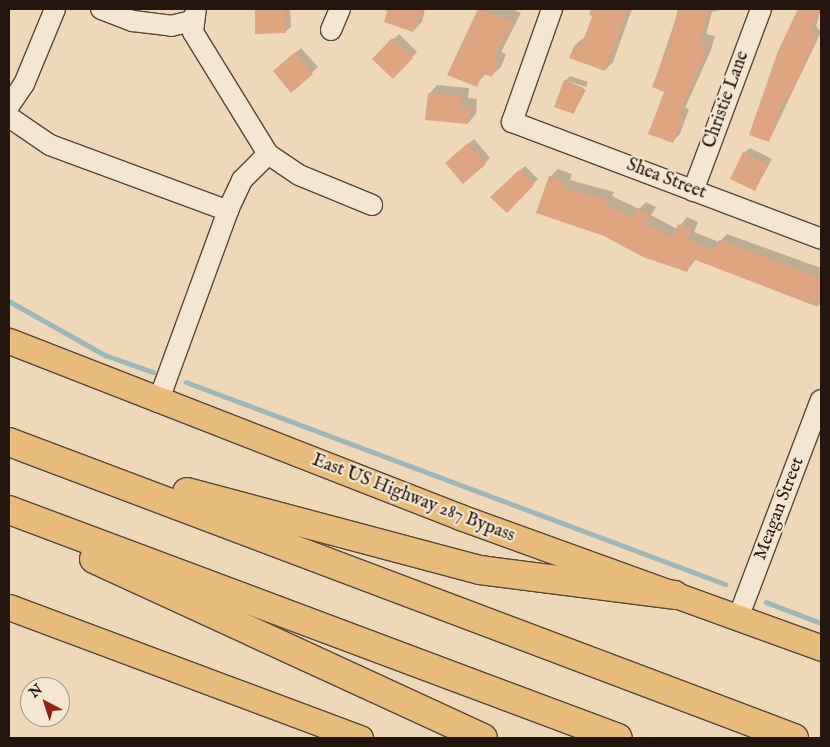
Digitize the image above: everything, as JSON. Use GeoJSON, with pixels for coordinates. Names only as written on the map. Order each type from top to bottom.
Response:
{"type":"FeatureCollection","features":[{"type":"Feature","properties":{"kind":"highway"},"geometry":{"type":"LineString","coordinates":[[9,430],[168,487],[480,570],[674,595]]}},
{"type":"Feature","properties":{"kind":"highway"},"geometry":{"type":"LineString","coordinates":[[9,442],[794,738]]}},
{"type":"Feature","properties":{"kind":"highway"},"geometry":{"type":"LineString","coordinates":[[9,510],[618,738]]}},
{"type":"Feature","properties":{"kind":"highway"},"geometry":{"type":"LineString","coordinates":[[47,524],[74,548],[101,563],[483,738]]}},
{"type":"Feature","properties":{"kind":"main road","name":"East US Highway 287 Bypass"},"geometry":{"type":"LineString","coordinates":[[9,342],[158,402],[821,648]]}},
{"type":"Feature","properties":{"kind":"main road"},"geometry":{"type":"LineString","coordinates":[[9,607],[360,738]]}},
{"type":"Feature","properties":{"kind":"street"},"geometry":{"type":"LineString","coordinates":[[9,106],[24,84],[56,9]]}},
{"type":"Feature","properties":{"kind":"street"},"geometry":{"type":"LineString","coordinates":[[101,9],[133,21],[171,26],[194,15],[193,32],[268,154],[299,175],[372,205]]}},
{"type":"Feature","properties":{"kind":"street"},"geometry":{"type":"LineString","coordinates":[[331,30],[340,9]]}},
{"type":"Feature","properties":{"kind":"street","name":"Shea Street"},"geometry":{"type":"LineString","coordinates":[[552,9],[512,122],[821,239]]}},
{"type":"Feature","properties":{"kind":"street","name":"Christie Lane"},"geometry":{"type":"LineString","coordinates":[[694,191],[760,9]]}},
{"type":"Feature","properties":{"kind":"street"},"geometry":{"type":"LineString","coordinates":[[9,117],[50,145],[228,210]]}},
{"type":"Feature","properties":{"kind":"street"},"geometry":{"type":"LineString","coordinates":[[158,402],[228,210],[242,180],[268,154]]}},
{"type":"Feature","properties":{"kind":"street","name":"Meagan Street"},"geometry":{"type":"LineString","coordinates":[[738,618],[821,400]]}},
{"type":"Feature","properties":{"kind":"building"},"geometry":{"type":"Polygon","coordinates":[[[255,9],[285,9],[286,33],[255,34],[255,9]]]}},
{"type":"Feature","properties":{"kind":"building"},"geometry":{"type":"Polygon","coordinates":[[[388,9],[422,9],[413,32],[384,22],[388,9]]]}},
{"type":"Feature","properties":{"kind":"building"},"geometry":{"type":"Polygon","coordinates":[[[478,9],[513,22],[493,60],[498,62],[492,77],[482,73],[477,87],[447,75],[478,9]]]}},
{"type":"Feature","properties":{"kind":"building"},"geometry":{"type":"Polygon","coordinates":[[[595,9],[628,9],[605,71],[569,58],[575,44],[581,46],[595,9]]]}},
{"type":"Feature","properties":{"kind":"building"},"geometry":{"type":"Polygon","coordinates":[[[678,9],[709,9],[700,41],[709,43],[679,115],[683,116],[673,143],[648,134],[664,92],[652,87],[668,48],[678,9]]]}},
{"type":"Feature","properties":{"kind":"building"},"geometry":{"type":"Polygon","coordinates":[[[798,9],[820,9],[811,32],[817,35],[788,100],[784,99],[769,142],[749,135],[778,51],[798,9]]]}},
{"type":"Feature","properties":{"kind":"building"},"geometry":{"type":"Polygon","coordinates":[[[392,38],[413,58],[393,79],[372,59],[392,38]]]}},
{"type":"Feature","properties":{"kind":"building"},"geometry":{"type":"Polygon","coordinates":[[[295,52],[313,74],[291,93],[273,71],[295,52]]]}},
{"type":"Feature","properties":{"kind":"building"},"geometry":{"type":"Polygon","coordinates":[[[564,80],[584,88],[574,114],[554,107],[564,80]]]}},
{"type":"Feature","properties":{"kind":"building"},"geometry":{"type":"Polygon","coordinates":[[[428,93],[461,96],[460,107],[469,107],[468,124],[425,120],[428,93]]]}},
{"type":"Feature","properties":{"kind":"building"},"geometry":{"type":"Polygon","coordinates":[[[468,143],[486,164],[463,184],[445,163],[468,143]]]}},
{"type":"Feature","properties":{"kind":"building"},"geometry":{"type":"Polygon","coordinates":[[[743,152],[768,165],[755,191],[730,179],[743,152]]]}},
{"type":"Feature","properties":{"kind":"building"},"geometry":{"type":"Polygon","coordinates":[[[519,170],[534,185],[507,213],[490,197],[519,170]]]}},
{"type":"Feature","properties":{"kind":"building"},"geometry":{"type":"Polygon","coordinates":[[[549,176],[565,182],[563,188],[607,199],[605,204],[633,217],[638,208],[649,214],[645,223],[672,238],[678,224],[692,229],[687,239],[714,251],[719,240],[821,278],[818,307],[693,259],[687,272],[643,257],[604,236],[536,213],[549,176]]]}},
{"type":"Feature","properties":{"kind":"waterway"},"geometry":{"type":"LineString","coordinates":[[9,301],[105,355],[153,372]]}},
{"type":"Feature","properties":{"kind":"waterway"},"geometry":{"type":"LineString","coordinates":[[186,382],[725,584]]}},
{"type":"Feature","properties":{"kind":"waterway"},"geometry":{"type":"LineString","coordinates":[[766,602],[821,623]]}}]}
